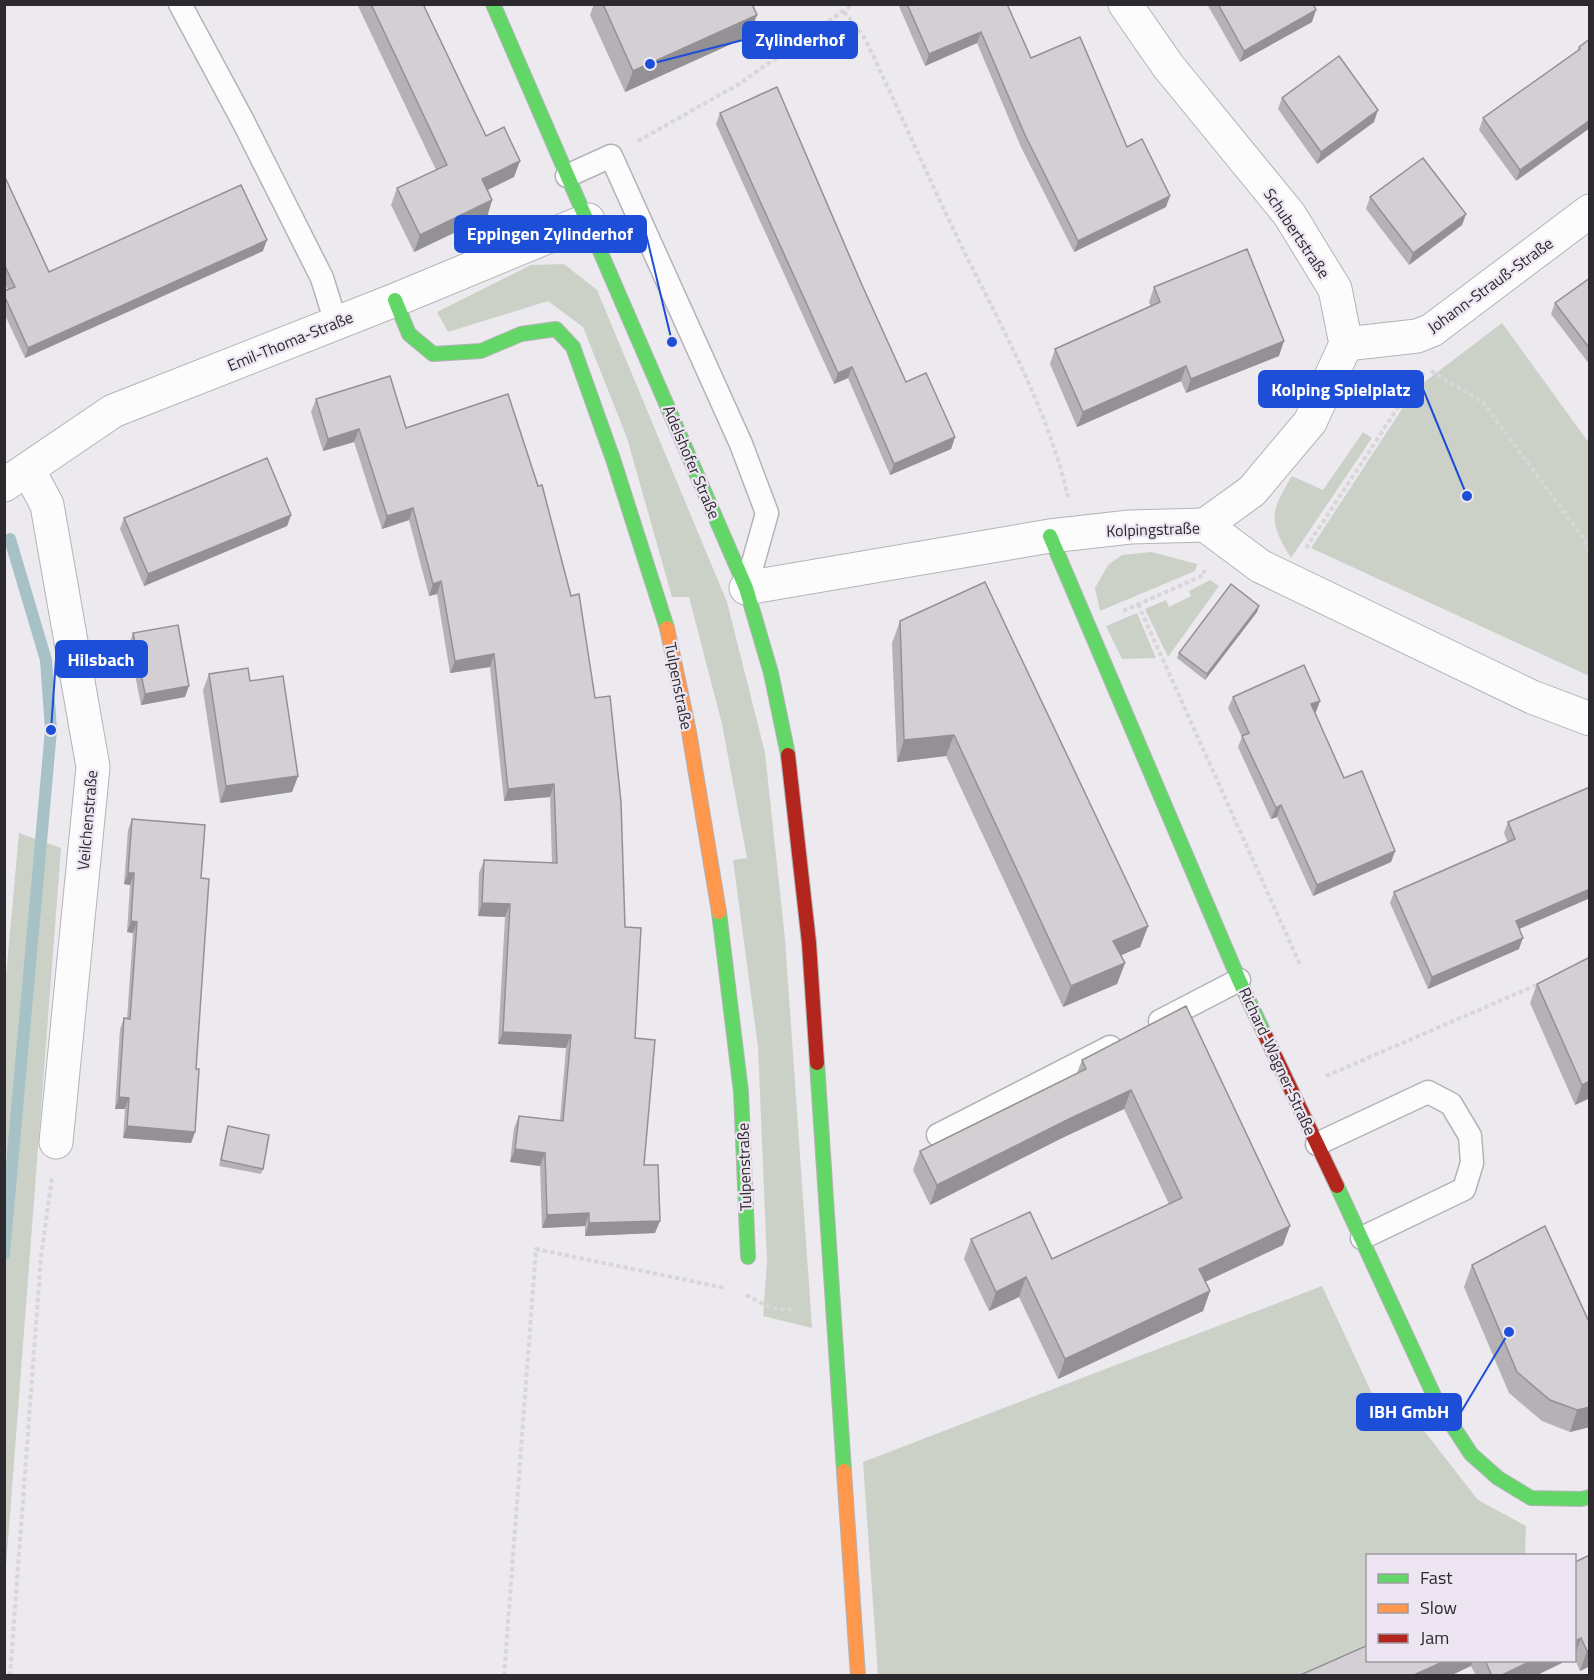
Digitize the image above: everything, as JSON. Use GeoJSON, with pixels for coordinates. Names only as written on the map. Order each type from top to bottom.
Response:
{"type":"FeatureCollection","features":[{"type":"Feature","properties":{"kind":"street","name":"Adelshofer Straße"},"geometry":{"type":"LineString","coordinates":[[493,4],[746,588],[771,673],[787,748],[809,943],[858,1676]]}},
{"type":"Feature","properties":{"kind":"street","name":"Schubertstraße"},"geometry":{"type":"LineString","coordinates":[[1125,4],[1168,66],[1289,214],[1335,289],[1346,344]]}},
{"type":"Feature","properties":{"kind":"street","name":"Johann-Strauß-Straße"},"geometry":{"type":"LineString","coordinates":[[1346,344],[1417,336],[1432,330],[1590,211]]}},
{"type":"Feature","properties":{"kind":"street","name":"Emil-Thoma-Straße"},"geometry":{"type":"LineString","coordinates":[[16,477],[113,411],[395,300],[588,220]]}},
{"type":"Feature","properties":{"kind":"street","name":"Tulpenstraße"},"geometry":{"type":"LineString","coordinates":[[395,300],[409,334],[433,354],[481,351],[520,334],[556,329],[573,347],[613,459],[670,638],[689,732],[721,921],[741,1092],[748,1257]]}},
{"type":"Feature","properties":{"kind":"street"},"geometry":{"type":"LineString","coordinates":[[1205,525],[1252,491],[1310,422],[1346,344]]}},
{"type":"Feature","properties":{"kind":"street","name":"Veilchenstraße"},"geometry":{"type":"LineString","coordinates":[[16,477],[47,505],[93,767],[56,1142]]}},
{"type":"Feature","properties":{"kind":"street","name":"Kolpingstraße"},"geometry":{"type":"LineString","coordinates":[[746,588],[1063,534],[1130,527],[1205,525],[1260,566],[1532,697],[1590,719]]}},
{"type":"Feature","properties":{"kind":"street","name":"Richard-Wagner-Straße"},"geometry":{"type":"LineString","coordinates":[[1063,534],[1089,627],[1239,980],[1437,1402],[1471,1455],[1498,1478],[1532,1498],[1581,1499],[1590,1497]]}},
{"type":"Feature","properties":{"kind":"lane"},"geometry":{"type":"LineString","coordinates":[[180,4],[244,123],[322,278],[336,323]]}},
{"type":"Feature","properties":{"kind":"lane"},"geometry":{"type":"LineString","coordinates":[[567,176],[611,156],[741,444],[767,513],[746,588]]}},
{"type":"Feature","properties":{"kind":"lane"},"geometry":{"type":"LineString","coordinates":[[938,1135],[1239,980]]}},
{"type":"Feature","properties":{"kind":"lane"},"geometry":{"type":"LineString","coordinates":[[1317,1144],[1428,1092],[1451,1104],[1470,1136],[1472,1162],[1464,1189],[1362,1238]]}},
{"type":"Feature","properties":{"kind":"path"},"geometry":{"type":"LineString","coordinates":[[611,156],[739,84],[853,4]]}},
{"type":"Feature","properties":{"kind":"path"},"geometry":{"type":"LineString","coordinates":[[844,12],[864,37],[947,216],[1030,386],[1064,478],[1063,534]]}},
{"type":"Feature","properties":{"kind":"path"},"geometry":{"type":"LineString","coordinates":[[1286,579],[1412,386],[1428,369],[1483,402],[1586,543],[1590,555]]}},
{"type":"Feature","properties":{"kind":"path"},"geometry":{"type":"LineString","coordinates":[[1089,627],[1204,575],[1205,525]]}},
{"type":"Feature","properties":{"kind":"path"},"geometry":{"type":"LineString","coordinates":[[1138,604],[1301,967]]}},
{"type":"Feature","properties":{"kind":"path"},"geometry":{"type":"LineString","coordinates":[[1292,1092],[1547,980]]}},
{"type":"Feature","properties":{"kind":"path"},"geometry":{"type":"LineString","coordinates":[[10,1676],[41,1257],[56,1142]]}},
{"type":"Feature","properties":{"kind":"path"},"geometry":{"type":"LineString","coordinates":[[504,1676],[536,1249],[727,1288]]}},
{"type":"Feature","properties":{"kind":"path"},"geometry":{"type":"LineString","coordinates":[[738,1290],[771,1308],[835,1313]]}},
{"type":"Feature","properties":{"kind":"shaded area"},"geometry":{"type":"Polygon","coordinates":[[[564,264],[597,290],[727,602],[765,753],[785,939],[812,1328],[763,1316],[767,1262],[758,1047],[733,860],[747,858],[722,724],[689,597],[672,597],[627,438],[583,327],[548,301],[448,332],[437,312],[531,265],[564,264]]]}},
{"type":"Feature","properties":{"kind":"shaded area"},"geometry":{"type":"Polygon","coordinates":[[[1502,323],[1589,443],[1589,676],[1311,548],[1415,389],[1502,323]]]}},
{"type":"Feature","properties":{"kind":"shaded area"},"geometry":{"type":"Polygon","coordinates":[[[1363,432],[1372,438],[1291,558],[1275,525],[1276,508],[1285,488],[1292,476],[1323,490],[1363,432]]]}},
{"type":"Feature","properties":{"kind":"shaded area"},"geometry":{"type":"Polygon","coordinates":[[[1151,552],[1197,564],[1195,571],[1100,611],[1095,588],[1108,565],[1122,555],[1151,552]]]}},
{"type":"Feature","properties":{"kind":"shaded area"},"geometry":{"type":"Polygon","coordinates":[[[1210,580],[1219,586],[1168,657],[1145,609],[1166,600],[1169,607],[1191,596],[1189,591],[1210,580]]]}},
{"type":"Feature","properties":{"kind":"shaded area"},"geometry":{"type":"Polygon","coordinates":[[[1137,613],[1156,658],[1122,659],[1106,626],[1137,613]]]}},
{"type":"Feature","properties":{"kind":"shaded area"},"geometry":{"type":"Polygon","coordinates":[[[19,833],[61,848],[5,1580],[4,998],[19,833]]]}},
{"type":"Feature","properties":{"kind":"shaded area"},"geometry":{"type":"Polygon","coordinates":[[[1322,1286],[1375,1400],[1418,1423],[1478,1500],[1526,1526],[1525,1554],[1366,1554],[1366,1644],[1298,1675],[878,1675],[863,1462],[1322,1286]]]}},
{"type":"Feature","properties":{"kind":"building"},"geometry":{"type":"Polygon","coordinates":[[[371,4],[423,4],[486,136],[504,127],[520,161],[482,179],[492,200],[420,235],[397,188],[447,165],[371,4]]]}},
{"type":"Feature","properties":{"kind":"building"},"geometry":{"type":"Polygon","coordinates":[[[603,4],[752,4],[757,15],[633,71],[603,4]]]}},
{"type":"Feature","properties":{"kind":"building"},"geometry":{"type":"Polygon","coordinates":[[[907,4],[1007,4],[1031,58],[1080,37],[1127,147],[1142,139],[1170,196],[1078,241],[1025,135],[981,32],[929,54],[907,4]]]}},
{"type":"Feature","properties":{"kind":"building"},"geometry":{"type":"Polygon","coordinates":[[[1218,4],[1313,4],[1316,10],[1244,51],[1218,4]]]}},
{"type":"Feature","properties":{"kind":"building"},"geometry":{"type":"Polygon","coordinates":[[[1590,39],[1590,120],[1520,170],[1483,118],[1580,49],[1579,47],[1590,39]]]}},
{"type":"Feature","properties":{"kind":"building"},"geometry":{"type":"Polygon","coordinates":[[[1339,56],[1378,110],[1321,152],[1282,98],[1339,56]]]}},
{"type":"Feature","properties":{"kind":"building"},"geometry":{"type":"Polygon","coordinates":[[[777,87],[906,382],[926,373],[955,437],[894,464],[852,367],[838,373],[720,113],[777,87]]]}},
{"type":"Feature","properties":{"kind":"building"},"geometry":{"type":"Polygon","coordinates":[[[1423,158],[1466,214],[1413,253],[1370,197],[1423,158]]]}},
{"type":"Feature","properties":{"kind":"building"},"geometry":{"type":"Polygon","coordinates":[[[4,175],[49,272],[241,185],[267,240],[28,348],[4,295],[4,291],[15,287],[4,264],[4,175]]]}},
{"type":"Feature","properties":{"kind":"building"},"geometry":{"type":"Polygon","coordinates":[[[1247,249],[1284,341],[1191,379],[1186,366],[1083,412],[1055,349],[1160,302],[1154,287],[1247,249]]]}},
{"type":"Feature","properties":{"kind":"building"},"geometry":{"type":"Polygon","coordinates":[[[1590,278],[1590,349],[1555,303],[1590,278]]]}},
{"type":"Feature","properties":{"kind":"building"},"geometry":{"type":"Polygon","coordinates":[[[390,376],[406,428],[508,394],[538,486],[542,485],[571,596],[579,594],[595,698],[610,696],[621,802],[625,927],[641,928],[635,1038],[655,1040],[644,1165],[658,1165],[660,1221],[589,1223],[589,1213],[547,1215],[545,1153],[515,1149],[519,1116],[563,1121],[571,1035],[503,1032],[510,904],[482,903],[484,860],[557,863],[554,784],[508,789],[494,654],[455,661],[441,581],[433,584],[413,508],[387,516],[359,429],[328,439],[316,399],[390,376]]]}},
{"type":"Feature","properties":{"kind":"building"},"geometry":{"type":"Polygon","coordinates":[[[267,458],[291,515],[148,574],[124,518],[267,458]]]}},
{"type":"Feature","properties":{"kind":"building"},"geometry":{"type":"Polygon","coordinates":[[[985,582],[1148,926],[1113,941],[1125,963],[1071,986],[954,735],[904,740],[900,621],[985,582]]]}},
{"type":"Feature","properties":{"kind":"building"},"geometry":{"type":"Polygon","coordinates":[[[1231,584],[1259,606],[1207,674],[1179,653],[1231,584]]]}},
{"type":"Feature","properties":{"kind":"building"},"geometry":{"type":"Polygon","coordinates":[[[178,625],[189,686],[145,694],[133,633],[178,625]]]}},
{"type":"Feature","properties":{"kind":"building"},"geometry":{"type":"Polygon","coordinates":[[[1304,665],[1320,701],[1311,704],[1344,778],[1362,771],[1395,851],[1317,885],[1281,805],[1276,808],[1242,736],[1249,733],[1233,697],[1304,665]]]}},
{"type":"Feature","properties":{"kind":"building"},"geometry":{"type":"Polygon","coordinates":[[[248,668],[250,681],[283,676],[298,776],[226,786],[209,674],[248,668]]]}},
{"type":"Feature","properties":{"kind":"building"},"geometry":{"type":"Polygon","coordinates":[[[1590,787],[1590,889],[1516,921],[1523,938],[1432,977],[1394,892],[1515,839],[1508,822],[1590,787]]]}},
{"type":"Feature","properties":{"kind":"building"},"geometry":{"type":"Polygon","coordinates":[[[132,819],[205,825],[201,878],[209,879],[196,1069],[199,1069],[195,1132],[127,1126],[129,1098],[119,1097],[124,1018],[130,1019],[137,922],[131,921],[134,873],[128,873],[132,819]]]}},
{"type":"Feature","properties":{"kind":"building"},"geometry":{"type":"Polygon","coordinates":[[[1590,957],[1590,1081],[1582,1085],[1537,984],[1590,957]]]}},
{"type":"Feature","properties":{"kind":"building"},"geometry":{"type":"Polygon","coordinates":[[[1186,1006],[1290,1226],[1199,1269],[1210,1291],[1065,1359],[1026,1277],[996,1292],[971,1239],[1030,1212],[1052,1259],[1182,1198],[1131,1090],[937,1185],[920,1151],[1086,1069],[1082,1060],[1186,1006]]]}},
{"type":"Feature","properties":{"kind":"building"},"geometry":{"type":"Polygon","coordinates":[[[228,1126],[269,1135],[263,1169],[221,1160],[228,1126]]]}},
{"type":"Feature","properties":{"kind":"building"},"geometry":{"type":"Polygon","coordinates":[[[1545,1226],[1590,1324],[1590,1407],[1577,1410],[1550,1400],[1517,1372],[1472,1265],[1545,1226]]]}},
{"type":"Feature","properties":{"kind":"building"},"geometry":{"type":"Polygon","coordinates":[[[1590,1555],[1590,1650],[1587,1651],[1581,1638],[1576,1640],[1576,1562],[1590,1555]]]}},
{"type":"Feature","properties":{"kind":"building"},"geometry":{"type":"Polygon","coordinates":[[[1366,1646],[1366,1662],[1443,1662],[1416,1676],[1298,1676],[1366,1646]]]}},
{"type":"Feature","properties":{"kind":"building"},"geometry":{"type":"Polygon","coordinates":[[[1486,1662],[1529,1662],[1500,1676],[1492,1676],[1486,1662]]]}},
{"type":"Feature","properties":{"kind":"waterway"},"geometry":{"type":"LineString","coordinates":[[4,1254],[51,730],[46,660],[10,539]]}},
{"type":"Feature","properties":{"kind":"traffic: fast"},"geometry":{"type":"LineString","coordinates":[[493,4],[746,588],[771,673],[788,755]]}},
{"type":"Feature","properties":{"kind":"traffic: fast"},"geometry":{"type":"LineString","coordinates":[[395,300],[409,334],[433,354],[481,351],[521,334],[556,329],[573,347],[613,459],[667,628]]}},
{"type":"Feature","properties":{"kind":"traffic: fast"},"geometry":{"type":"LineString","coordinates":[[1050,536],[1239,980],[1265,1035]]}},
{"type":"Feature","properties":{"kind":"traffic: fast"},"geometry":{"type":"LineString","coordinates":[[719,912],[741,1092],[748,1257]]}},
{"type":"Feature","properties":{"kind":"traffic: fast"},"geometry":{"type":"LineString","coordinates":[[817,1063],[844,1471]]}},
{"type":"Feature","properties":{"kind":"traffic: fast"},"geometry":{"type":"LineString","coordinates":[[1337,1186],[1437,1402],[1471,1454],[1498,1478],[1531,1498],[1581,1499],[1590,1497]]}},
{"type":"Feature","properties":{"kind":"traffic: slow"},"geometry":{"type":"LineString","coordinates":[[667,628],[689,732],[719,912]]}},
{"type":"Feature","properties":{"kind":"traffic: slow"},"geometry":{"type":"LineString","coordinates":[[844,1471],[858,1676]]}},
{"type":"Feature","properties":{"kind":"traffic: jam"},"geometry":{"type":"LineString","coordinates":[[788,755],[809,943],[817,1063]]}},
{"type":"Feature","properties":{"kind":"traffic: jam"},"geometry":{"type":"LineString","coordinates":[[1265,1035],[1337,1186]]}},
{"type":"Feature","properties":{"kind":"place","name":"Zylinderhof"},"geometry":{"type":"Point","coordinates":[650,64]}},
{"type":"Feature","properties":{"kind":"place","name":"Eppingen Zylinderhof"},"geometry":{"type":"Point","coordinates":[672,342]}},
{"type":"Feature","properties":{"kind":"place","name":"Kolping Spielplatz"},"geometry":{"type":"Point","coordinates":[1467,496]}},
{"type":"Feature","properties":{"kind":"place","name":"Hilsbach"},"geometry":{"type":"Point","coordinates":[51,730]}},
{"type":"Feature","properties":{"kind":"place","name":"IBH GmbH"},"geometry":{"type":"Point","coordinates":[1509,1332]}}]}
